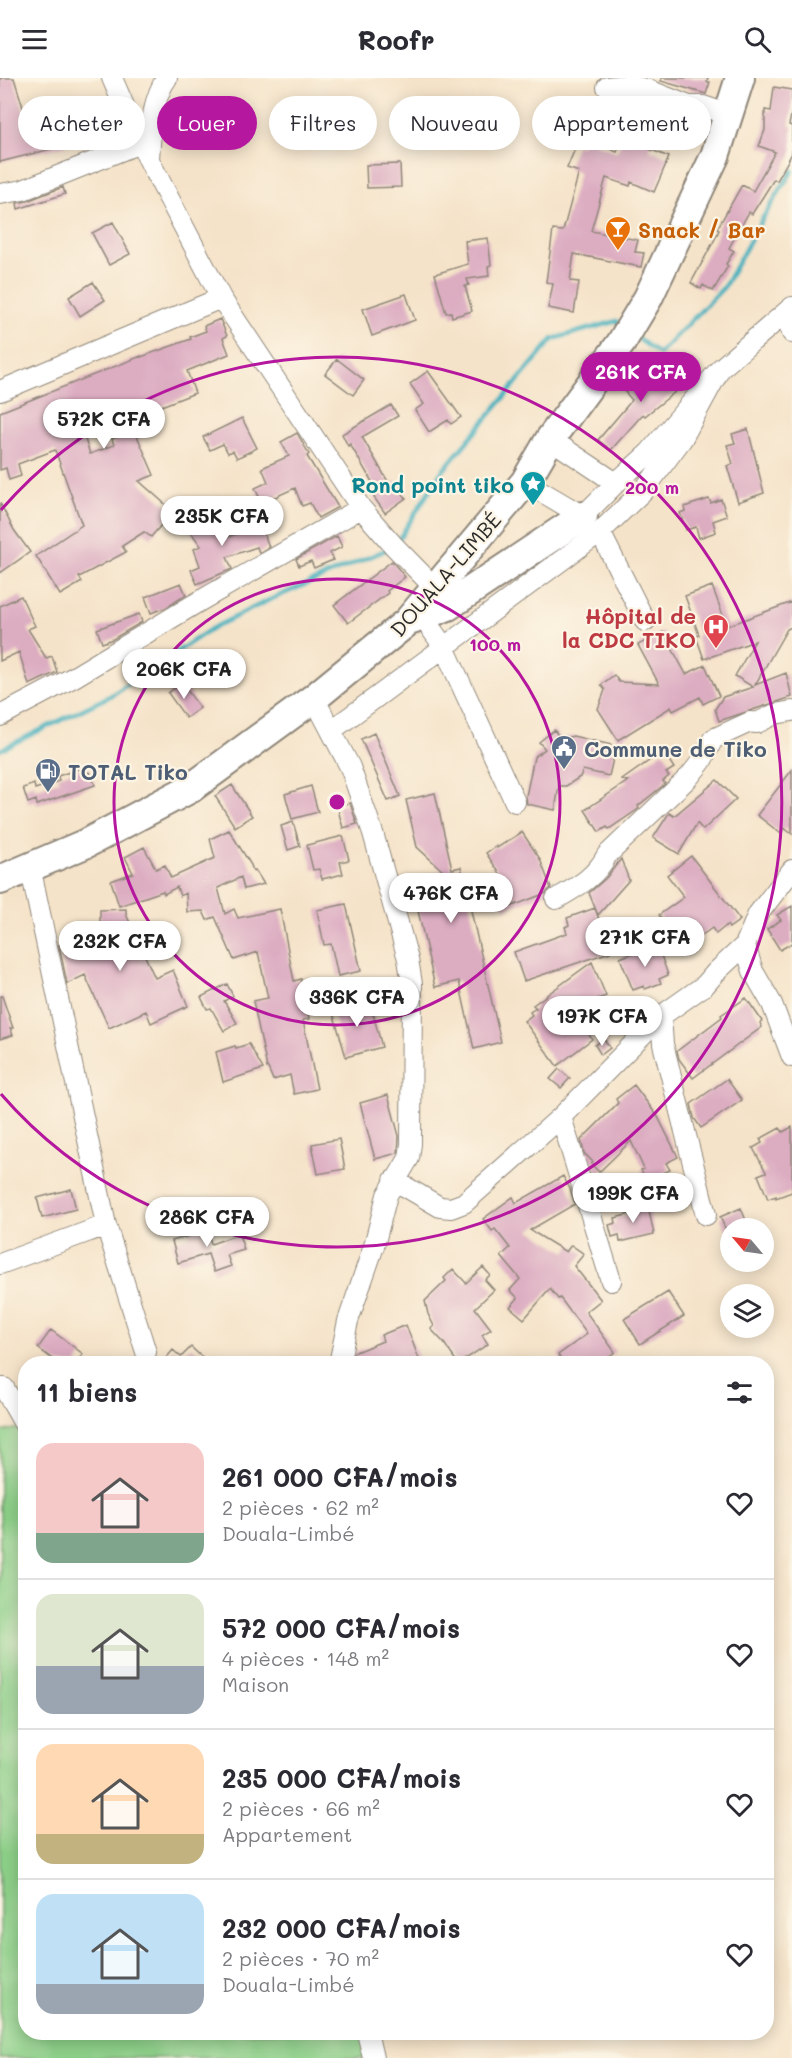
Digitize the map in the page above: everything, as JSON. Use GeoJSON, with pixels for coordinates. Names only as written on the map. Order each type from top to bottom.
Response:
{"type":"FeatureCollection","features":[{"type":"Feature","properties":{"kind":"highway","name":"DOUALA-LIMBÉ"},"geometry":{"type":"LineString","coordinates":[[0,880],[87,843],[191,788],[314,698],[415,619],[436,589],[525,482],[550,439],[621,343],[648,298],[715,156],[740,78]]}},
{"type":"Feature","properties":{"kind":"highway"},"geometry":{"type":"LineString","coordinates":[[415,619],[448,606],[592,524]]}},
{"type":"Feature","properties":{"kind":"street"},"geometry":{"type":"LineString","coordinates":[[112,78],[145,151],[221,298],[361,508],[436,589]]}},
{"type":"Feature","properties":{"kind":"street"},"geometry":{"type":"LineString","coordinates":[[145,151],[160,88],[167,78]]}},
{"type":"Feature","properties":{"kind":"street"},"geometry":{"type":"LineString","coordinates":[[607,87],[627,85],[646,89],[689,106],[703,106],[729,115]]}},
{"type":"Feature","properties":{"kind":"street"},"geometry":{"type":"LineString","coordinates":[[0,194],[23,190],[145,151]]}},
{"type":"Feature","properties":{"kind":"street"},"geometry":{"type":"LineString","coordinates":[[0,391],[221,298]]}},
{"type":"Feature","properties":{"kind":"street"},"geometry":{"type":"LineString","coordinates":[[789,309],[792,333]]}},
{"type":"Feature","properties":{"kind":"street"},"geometry":{"type":"LineString","coordinates":[[592,524],[616,483],[649,453],[720,369],[789,309]]}},
{"type":"Feature","properties":{"kind":"street"},"geometry":{"type":"LineString","coordinates":[[332,730],[444,647],[592,524],[644,490],[682,439],[720,369]]}},
{"type":"Feature","properties":{"kind":"street"},"geometry":{"type":"LineString","coordinates":[[550,439],[616,483]]}},
{"type":"Feature","properties":{"kind":"street"},"geometry":{"type":"LineString","coordinates":[[525,482],[592,524],[645,621]]}},
{"type":"Feature","properties":{"kind":"street"},"geometry":{"type":"LineString","coordinates":[[0,716],[74,677],[361,508]]}},
{"type":"Feature","properties":{"kind":"street"},"geometry":{"type":"LineString","coordinates":[[415,619],[444,647],[515,802]]}},
{"type":"Feature","properties":{"kind":"street"},"geometry":{"type":"LineString","coordinates":[[314,698],[350,767],[373,833],[408,959],[412,984],[409,1158],[387,1195],[374,1246],[348,1321],[341,1356]]}},
{"type":"Feature","properties":{"kind":"street"},"geometry":{"type":"LineString","coordinates":[[556,899],[590,879],[608,855],[689,777],[701,762],[713,739],[750,722],[757,723],[775,714],[792,711]]}},
{"type":"Feature","properties":{"kind":"street"},"geometry":{"type":"LineString","coordinates":[[30,866],[106,1225],[146,1352]]}},
{"type":"Feature","properties":{"kind":"street"},"geometry":{"type":"LineString","coordinates":[[394,1180],[441,1207],[451,1208],[464,1203],[561,1118],[661,1016],[705,985],[745,945],[758,914],[792,870]]}},
{"type":"Feature","properties":{"kind":"street"},"geometry":{"type":"LineString","coordinates":[[745,945],[753,971],[772,1004],[792,1057]]}},
{"type":"Feature","properties":{"kind":"street"},"geometry":{"type":"LineString","coordinates":[[661,1016],[663,1044],[706,1215]]}},
{"type":"Feature","properties":{"kind":"street"},"geometry":{"type":"LineString","coordinates":[[561,1118],[611,1281]]}},
{"type":"Feature","properties":{"kind":"street"},"geometry":{"type":"LineString","coordinates":[[0,1264],[106,1225]]}},
{"type":"Feature","properties":{"kind":"street"},"geometry":{"type":"LineString","coordinates":[[0,1388],[4,1388],[18,1413]]}},
{"type":"Feature","properties":{"kind":"street"},"geometry":{"type":"LineString","coordinates":[[369,2040],[374,2058]]}},
{"type":"Feature","properties":{"kind":"green space"},"geometry":{"type":"Polygon","coordinates":[[[18,1428],[18,2040],[369,2040],[373,2058],[0,2058],[0,1432],[18,1428]]]}},
{"type":"Feature","properties":{"kind":"building"},"geometry":{"type":"Polygon","coordinates":[[[0,78],[14,78],[20,96],[18,150],[47,150],[0,162],[0,78]]]}},
{"type":"Feature","properties":{"kind":"building"},"geometry":{"type":"Polygon","coordinates":[[[661,78],[708,78],[707,82],[710,82],[706,94],[661,81],[661,78]]]}},
{"type":"Feature","properties":{"kind":"building"},"geometry":{"type":"Polygon","coordinates":[[[774,87],[792,90],[789,125],[792,126],[792,153],[777,181],[774,179],[752,214],[749,212],[729,248],[734,251],[726,264],[728,266],[713,291],[703,285],[701,289],[691,283],[716,237],[719,230],[717,229],[742,185],[753,191],[775,152],[759,146],[765,130],[765,110],[771,111],[774,87]]]}},
{"type":"Feature","properties":{"kind":"building"},"geometry":{"type":"Polygon","coordinates":[[[574,150],[617,152],[618,150],[652,150],[669,157],[654,192],[631,182],[630,186],[606,178],[591,231],[638,240],[635,252],[644,253],[641,267],[574,254],[570,281],[579,282],[574,313],[548,308],[553,284],[546,282],[553,230],[563,231],[579,172],[567,168],[574,150]]]}},
{"type":"Feature","properties":{"kind":"building"},"geometry":{"type":"Polygon","coordinates":[[[400,164],[401,187],[367,188],[366,165],[400,164]]]}},
{"type":"Feature","properties":{"kind":"building"},"geometry":{"type":"Polygon","coordinates":[[[63,187],[65,194],[18,209],[17,203],[63,187]]]}},
{"type":"Feature","properties":{"kind":"building"},"geometry":{"type":"Polygon","coordinates":[[[113,222],[130,254],[109,265],[92,233],[113,222]]]}},
{"type":"Feature","properties":{"kind":"building"},"geometry":{"type":"Polygon","coordinates":[[[488,238],[491,265],[488,266],[489,276],[467,279],[469,285],[465,286],[472,311],[452,317],[451,312],[446,313],[435,274],[468,264],[465,241],[488,238]]]}},
{"type":"Feature","properties":{"kind":"building"},"geometry":{"type":"Polygon","coordinates":[[[93,282],[105,300],[80,316],[69,297],[93,282]]]}},
{"type":"Feature","properties":{"kind":"building"},"geometry":{"type":"Polygon","coordinates":[[[406,294],[415,320],[372,336],[363,309],[406,294]]]}},
{"type":"Feature","properties":{"kind":"building"},"geometry":{"type":"Polygon","coordinates":[[[220,319],[227,336],[223,338],[229,354],[187,371],[195,393],[138,415],[140,420],[132,424],[154,475],[139,481],[173,511],[151,537],[144,532],[122,546],[126,552],[79,577],[82,582],[60,595],[36,556],[82,525],[55,450],[18,464],[21,476],[9,480],[6,468],[0,470],[0,412],[141,356],[191,339],[190,337],[206,331],[204,326],[220,319]],[[115,412],[80,425],[90,454],[114,445],[112,439],[124,434],[115,412]]]}},
{"type":"Feature","properties":{"kind":"building"},"geometry":{"type":"Polygon","coordinates":[[[337,359],[364,380],[353,395],[325,374],[337,359]]]}},
{"type":"Feature","properties":{"kind":"building"},"geometry":{"type":"Polygon","coordinates":[[[660,363],[680,388],[645,416],[643,414],[611,450],[598,440],[632,400],[625,392],[660,363]]]}},
{"type":"Feature","properties":{"kind":"building"},"geometry":{"type":"Polygon","coordinates":[[[428,371],[461,417],[451,424],[448,420],[429,432],[415,410],[424,404],[410,384],[428,371]]]}},
{"type":"Feature","properties":{"kind":"building"},"geometry":{"type":"Polygon","coordinates":[[[391,405],[398,416],[362,437],[390,485],[395,481],[406,498],[385,513],[373,496],[378,492],[342,434],[391,405]]]}},
{"type":"Feature","properties":{"kind":"building"},"geometry":{"type":"Polygon","coordinates":[[[242,418],[257,448],[237,458],[233,451],[228,453],[223,444],[210,450],[203,437],[242,418]]]}},
{"type":"Feature","properties":{"kind":"building"},"geometry":{"type":"Polygon","coordinates":[[[748,429],[764,493],[738,502],[727,466],[733,464],[727,445],[735,443],[732,434],[748,429]]]}},
{"type":"Feature","properties":{"kind":"building"},"geometry":{"type":"Polygon","coordinates":[[[297,433],[309,454],[307,456],[338,507],[318,518],[310,503],[302,506],[295,488],[262,503],[255,488],[268,482],[262,468],[289,456],[281,442],[297,433]]]}},
{"type":"Feature","properties":{"kind":"building"},"geometry":{"type":"Polygon","coordinates":[[[709,499],[711,503],[721,499],[727,516],[713,521],[716,532],[699,538],[696,527],[686,530],[680,513],[685,511],[684,507],[709,499]]]}},
{"type":"Feature","properties":{"kind":"building"},"geometry":{"type":"Polygon","coordinates":[[[0,503],[14,530],[30,552],[0,573],[0,503]]]}},
{"type":"Feature","properties":{"kind":"building"},"geometry":{"type":"Polygon","coordinates":[[[212,515],[228,537],[260,523],[269,547],[259,553],[257,547],[227,557],[232,569],[197,584],[191,570],[200,566],[194,549],[201,546],[190,531],[212,515]]]}},
{"type":"Feature","properties":{"kind":"building"},"geometry":{"type":"Polygon","coordinates":[[[337,536],[342,547],[330,553],[333,560],[314,568],[311,561],[299,566],[296,559],[337,536]]]}},
{"type":"Feature","properties":{"kind":"building"},"geometry":{"type":"Polygon","coordinates":[[[392,561],[405,577],[348,623],[334,605],[392,561]]]}},
{"type":"Feature","properties":{"kind":"building"},"geometry":{"type":"Polygon","coordinates":[[[181,583],[186,595],[167,607],[151,613],[145,597],[181,583]]]}},
{"type":"Feature","properties":{"kind":"building","name":"Hôpital de la CDC TIKO"},"geometry":{"type":"Polygon","coordinates":[[[712,586],[727,626],[792,602],[792,627],[787,629],[755,685],[786,673],[792,697],[719,721],[715,709],[723,697],[753,687],[735,676],[755,641],[704,659],[696,636],[699,635],[685,596],[712,586]]]}},
{"type":"Feature","properties":{"kind":"building"},"geometry":{"type":"Polygon","coordinates":[[[21,596],[35,626],[28,629],[46,658],[52,656],[57,672],[29,685],[19,652],[0,661],[0,606],[21,596]]]}},
{"type":"Feature","properties":{"kind":"building"},"geometry":{"type":"Polygon","coordinates":[[[139,614],[142,622],[102,643],[97,629],[139,614]]]}},
{"type":"Feature","properties":{"kind":"building"},"geometry":{"type":"Polygon","coordinates":[[[663,632],[686,674],[705,665],[719,696],[703,704],[700,697],[673,711],[671,707],[618,740],[598,709],[605,690],[601,685],[614,675],[619,682],[659,684],[638,645],[663,632]]]}},
{"type":"Feature","properties":{"kind":"building"},"geometry":{"type":"Polygon","coordinates":[[[182,683],[200,708],[186,718],[168,693],[182,683]]]}},
{"type":"Feature","properties":{"kind":"building"},"geometry":{"type":"Polygon","coordinates":[[[554,730],[561,739],[573,736],[616,746],[609,776],[583,770],[580,777],[566,786],[559,786],[555,810],[527,804],[526,796],[534,757],[545,749],[539,742],[554,730]]]}},
{"type":"Feature","properties":{"kind":"building"},"geometry":{"type":"Polygon","coordinates":[[[374,733],[400,796],[388,801],[361,739],[374,733]]]}},
{"type":"Feature","properties":{"kind":"building"},"geometry":{"type":"Polygon","coordinates":[[[663,751],[674,768],[666,773],[669,776],[663,781],[665,784],[638,806],[637,810],[609,829],[607,827],[599,832],[585,810],[628,781],[622,780],[663,751]]]}},
{"type":"Feature","properties":{"kind":"building"},"geometry":{"type":"Polygon","coordinates":[[[81,768],[84,774],[90,772],[95,785],[37,805],[36,800],[28,803],[23,788],[34,784],[35,789],[59,781],[58,776],[81,768]]]}},
{"type":"Feature","properties":{"kind":"building"},"geometry":{"type":"Polygon","coordinates":[[[792,770],[792,834],[784,828],[780,833],[757,815],[792,770]]]}},
{"type":"Feature","properties":{"kind":"building"},"geometry":{"type":"Polygon","coordinates":[[[717,780],[736,799],[703,830],[697,823],[679,854],[653,838],[669,813],[674,816],[717,780]]]}},
{"type":"Feature","properties":{"kind":"building"},"geometry":{"type":"Polygon","coordinates":[[[232,785],[252,816],[235,827],[215,796],[232,785]]]}},
{"type":"Feature","properties":{"kind":"building"},"geometry":{"type":"Polygon","coordinates":[[[311,786],[318,812],[292,819],[285,794],[311,786]]]}},
{"type":"Feature","properties":{"kind":"building"},"geometry":{"type":"Polygon","coordinates":[[[435,793],[452,869],[461,867],[501,1042],[474,1049],[459,981],[435,987],[411,879],[443,871],[417,847],[406,800],[435,793]]]}},
{"type":"Feature","properties":{"kind":"building"},"geometry":{"type":"Polygon","coordinates":[[[350,803],[357,824],[343,828],[337,806],[350,803]]]}},
{"type":"Feature","properties":{"kind":"building"},"geometry":{"type":"Polygon","coordinates":[[[293,822],[300,846],[288,850],[281,826],[293,822]]]}},
{"type":"Feature","properties":{"kind":"building"},"geometry":{"type":"Polygon","coordinates":[[[229,830],[253,871],[255,870],[264,884],[244,889],[241,877],[218,888],[225,914],[234,909],[238,918],[280,909],[294,981],[301,979],[309,1019],[303,1020],[317,1089],[294,1094],[290,1075],[273,1080],[267,1068],[253,1001],[268,998],[258,952],[234,960],[215,917],[207,920],[203,911],[187,912],[186,893],[180,896],[177,887],[164,894],[163,891],[119,906],[111,881],[133,873],[125,857],[144,847],[156,869],[165,865],[171,878],[215,858],[210,839],[229,830]]]}},
{"type":"Feature","properties":{"kind":"building"},"geometry":{"type":"Polygon","coordinates":[[[522,832],[540,859],[551,888],[546,893],[505,909],[496,884],[504,880],[486,853],[522,832]]]}},
{"type":"Feature","properties":{"kind":"building"},"geometry":{"type":"Polygon","coordinates":[[[343,836],[349,860],[340,862],[343,874],[322,879],[319,869],[313,870],[307,845],[343,836]]]}},
{"type":"Feature","properties":{"kind":"building"},"geometry":{"type":"Polygon","coordinates":[[[691,856],[740,920],[729,928],[727,925],[716,934],[712,928],[683,949],[659,915],[684,897],[667,875],[691,856]]]}},
{"type":"Feature","properties":{"kind":"building"},"geometry":{"type":"Polygon","coordinates":[[[621,859],[629,880],[598,915],[589,893],[606,878],[621,859]]]}},
{"type":"Feature","properties":{"kind":"building"},"geometry":{"type":"Polygon","coordinates":[[[346,904],[361,971],[338,976],[331,944],[324,945],[317,910],[346,904]]]}},
{"type":"Feature","properties":{"kind":"building"},"geometry":{"type":"Polygon","coordinates":[[[792,906],[792,943],[780,950],[767,929],[781,920],[777,915],[792,906]]]}},
{"type":"Feature","properties":{"kind":"building"},"geometry":{"type":"Polygon","coordinates":[[[595,908],[610,952],[524,981],[514,952],[567,933],[565,927],[569,925],[567,918],[595,908]]]}},
{"type":"Feature","properties":{"kind":"building"},"geometry":{"type":"Polygon","coordinates":[[[126,909],[126,914],[155,978],[173,970],[188,1006],[151,1023],[146,1011],[109,1028],[85,975],[67,984],[59,945],[100,926],[100,910],[126,909]]]}},
{"type":"Feature","properties":{"kind":"building"},"geometry":{"type":"Polygon","coordinates":[[[657,944],[668,975],[659,979],[661,983],[645,989],[644,986],[633,990],[620,958],[657,944]]]}},
{"type":"Feature","properties":{"kind":"building"},"geometry":{"type":"Polygon","coordinates":[[[592,962],[606,996],[598,999],[599,1002],[575,1012],[592,1039],[557,1066],[524,1021],[532,1015],[530,1012],[536,1008],[533,1005],[592,962]]]}},
{"type":"Feature","properties":{"kind":"building"},"geometry":{"type":"Polygon","coordinates":[[[227,984],[233,996],[224,1001],[237,1023],[224,1031],[211,1008],[207,1009],[201,997],[227,984]]]}},
{"type":"Feature","properties":{"kind":"building"},"geometry":{"type":"Polygon","coordinates":[[[0,996],[2,996],[13,1028],[10,1028],[13,1035],[0,1039],[0,996]]]}},
{"type":"Feature","properties":{"kind":"building"},"geometry":{"type":"Polygon","coordinates":[[[746,998],[762,1021],[760,1023],[762,1027],[693,1078],[679,1059],[677,1051],[746,998]]]}},
{"type":"Feature","properties":{"kind":"building"},"geometry":{"type":"Polygon","coordinates":[[[369,999],[382,1047],[346,1057],[332,1009],[369,999]]]}},
{"type":"Feature","properties":{"kind":"building"},"geometry":{"type":"Polygon","coordinates":[[[604,1039],[610,1048],[601,1055],[595,1045],[604,1039]]]}},
{"type":"Feature","properties":{"kind":"building"},"geometry":{"type":"Polygon","coordinates":[[[249,1044],[263,1069],[223,1082],[216,1052],[249,1044]]]}},
{"type":"Feature","properties":{"kind":"building"},"geometry":{"type":"Polygon","coordinates":[[[559,1069],[570,1078],[561,1088],[550,1079],[559,1069]]]}},
{"type":"Feature","properties":{"kind":"building"},"geometry":{"type":"Polygon","coordinates":[[[727,1079],[742,1100],[701,1128],[694,1118],[691,1104],[727,1079]]]}},
{"type":"Feature","properties":{"kind":"building"},"geometry":{"type":"Polygon","coordinates":[[[634,1085],[658,1117],[678,1157],[666,1163],[670,1170],[647,1181],[631,1141],[599,1172],[584,1153],[581,1140],[618,1103],[616,1099],[634,1085]]]}},
{"type":"Feature","properties":{"kind":"building"},"geometry":{"type":"Polygon","coordinates":[[[388,1095],[399,1136],[398,1153],[375,1159],[360,1103],[388,1095]]]}},
{"type":"Feature","properties":{"kind":"building"},"geometry":{"type":"Polygon","coordinates":[[[792,1127],[792,1192],[768,1199],[758,1175],[766,1172],[753,1148],[762,1143],[760,1139],[780,1128],[783,1132],[792,1127]]]}},
{"type":"Feature","properties":{"kind":"building"},"geometry":{"type":"Polygon","coordinates":[[[339,1139],[345,1169],[318,1174],[312,1144],[339,1139]]]}},
{"type":"Feature","properties":{"kind":"building"},"geometry":{"type":"Polygon","coordinates":[[[563,1176],[575,1204],[530,1230],[566,1252],[571,1245],[584,1254],[574,1266],[601,1300],[586,1312],[615,1352],[609,1356],[559,1356],[587,1334],[560,1298],[558,1299],[550,1289],[524,1319],[510,1307],[518,1298],[510,1290],[520,1279],[501,1256],[510,1248],[495,1229],[492,1231],[483,1219],[513,1197],[516,1203],[563,1176]]]}},
{"type":"Feature","properties":{"kind":"building"},"geometry":{"type":"Polygon","coordinates":[[[71,1189],[76,1209],[42,1218],[37,1198],[71,1189]]]}},
{"type":"Feature","properties":{"kind":"building"},"geometry":{"type":"Polygon","coordinates":[[[647,1202],[654,1234],[620,1242],[619,1235],[612,1237],[609,1225],[616,1223],[615,1218],[634,1213],[632,1206],[647,1202]]]}},
{"type":"Feature","properties":{"kind":"building"},"geometry":{"type":"Polygon","coordinates":[[[741,1208],[745,1218],[720,1218],[741,1208]]]}},
{"type":"Feature","properties":{"kind":"building"},"geometry":{"type":"Polygon","coordinates":[[[205,1223],[211,1244],[239,1234],[244,1250],[227,1255],[231,1266],[214,1272],[208,1254],[178,1263],[172,1241],[190,1236],[188,1228],[205,1223]]]}},
{"type":"Feature","properties":{"kind":"building"},"geometry":{"type":"Polygon","coordinates":[[[483,1267],[490,1275],[485,1280],[494,1290],[475,1308],[491,1329],[482,1335],[488,1344],[470,1356],[453,1356],[431,1329],[434,1326],[425,1301],[446,1281],[444,1278],[453,1269],[466,1283],[483,1267]]]}},
{"type":"Feature","properties":{"kind":"building"},"geometry":{"type":"Polygon","coordinates":[[[668,1292],[684,1316],[640,1344],[624,1319],[668,1292]]]}},
{"type":"Feature","properties":{"kind":"building"},"geometry":{"type":"Polygon","coordinates":[[[406,1325],[418,1356],[352,1356],[353,1353],[383,1341],[381,1335],[406,1325]]]}},
{"type":"Feature","properties":{"kind":"building"},"geometry":{"type":"Polygon","coordinates":[[[51,1330],[83,1354],[82,1356],[48,1356],[38,1348],[51,1330]]]}},
{"type":"Feature","properties":{"kind":"building"},"geometry":{"type":"Polygon","coordinates":[[[191,1347],[201,1356],[182,1356],[191,1347]]]}},
{"type":"Feature","properties":{"kind":"building"},"geometry":{"type":"Polygon","coordinates":[[[173,1350],[180,1356],[168,1356],[173,1350]]]}},
{"type":"Feature","properties":{"kind":"waterway"},"geometry":{"type":"LineString","coordinates":[[636,337],[659,354],[724,287],[792,171]]}},
{"type":"Feature","properties":{"kind":"waterway"},"geometry":{"type":"LineString","coordinates":[[397,542],[440,474],[553,339],[617,321],[620,324]]}},
{"type":"Feature","properties":{"kind":"waterway"},"geometry":{"type":"LineString","coordinates":[[0,750],[110,696],[211,629],[267,601],[388,549]]}},
{"type":"Feature","properties":{"kind":"place","name":"Snack / Bar"},"geometry":{"type":"Point","coordinates":[618,252]}},
{"type":"Feature","properties":{"kind":"place","name":"Rond point tiko"},"geometry":{"type":"Point","coordinates":[533,507]}},
{"type":"Feature","properties":{"kind":"place","name":"Hôpital de la CDC TIKO"},"geometry":{"type":"Point","coordinates":[716,650]}},
{"type":"Feature","properties":{"kind":"place","name":"Commune de Tiko"},"geometry":{"type":"Point","coordinates":[564,771]}},
{"type":"Feature","properties":{"kind":"place","name":"TOTAL Tiko"},"geometry":{"type":"Point","coordinates":[48,794]}}]}
